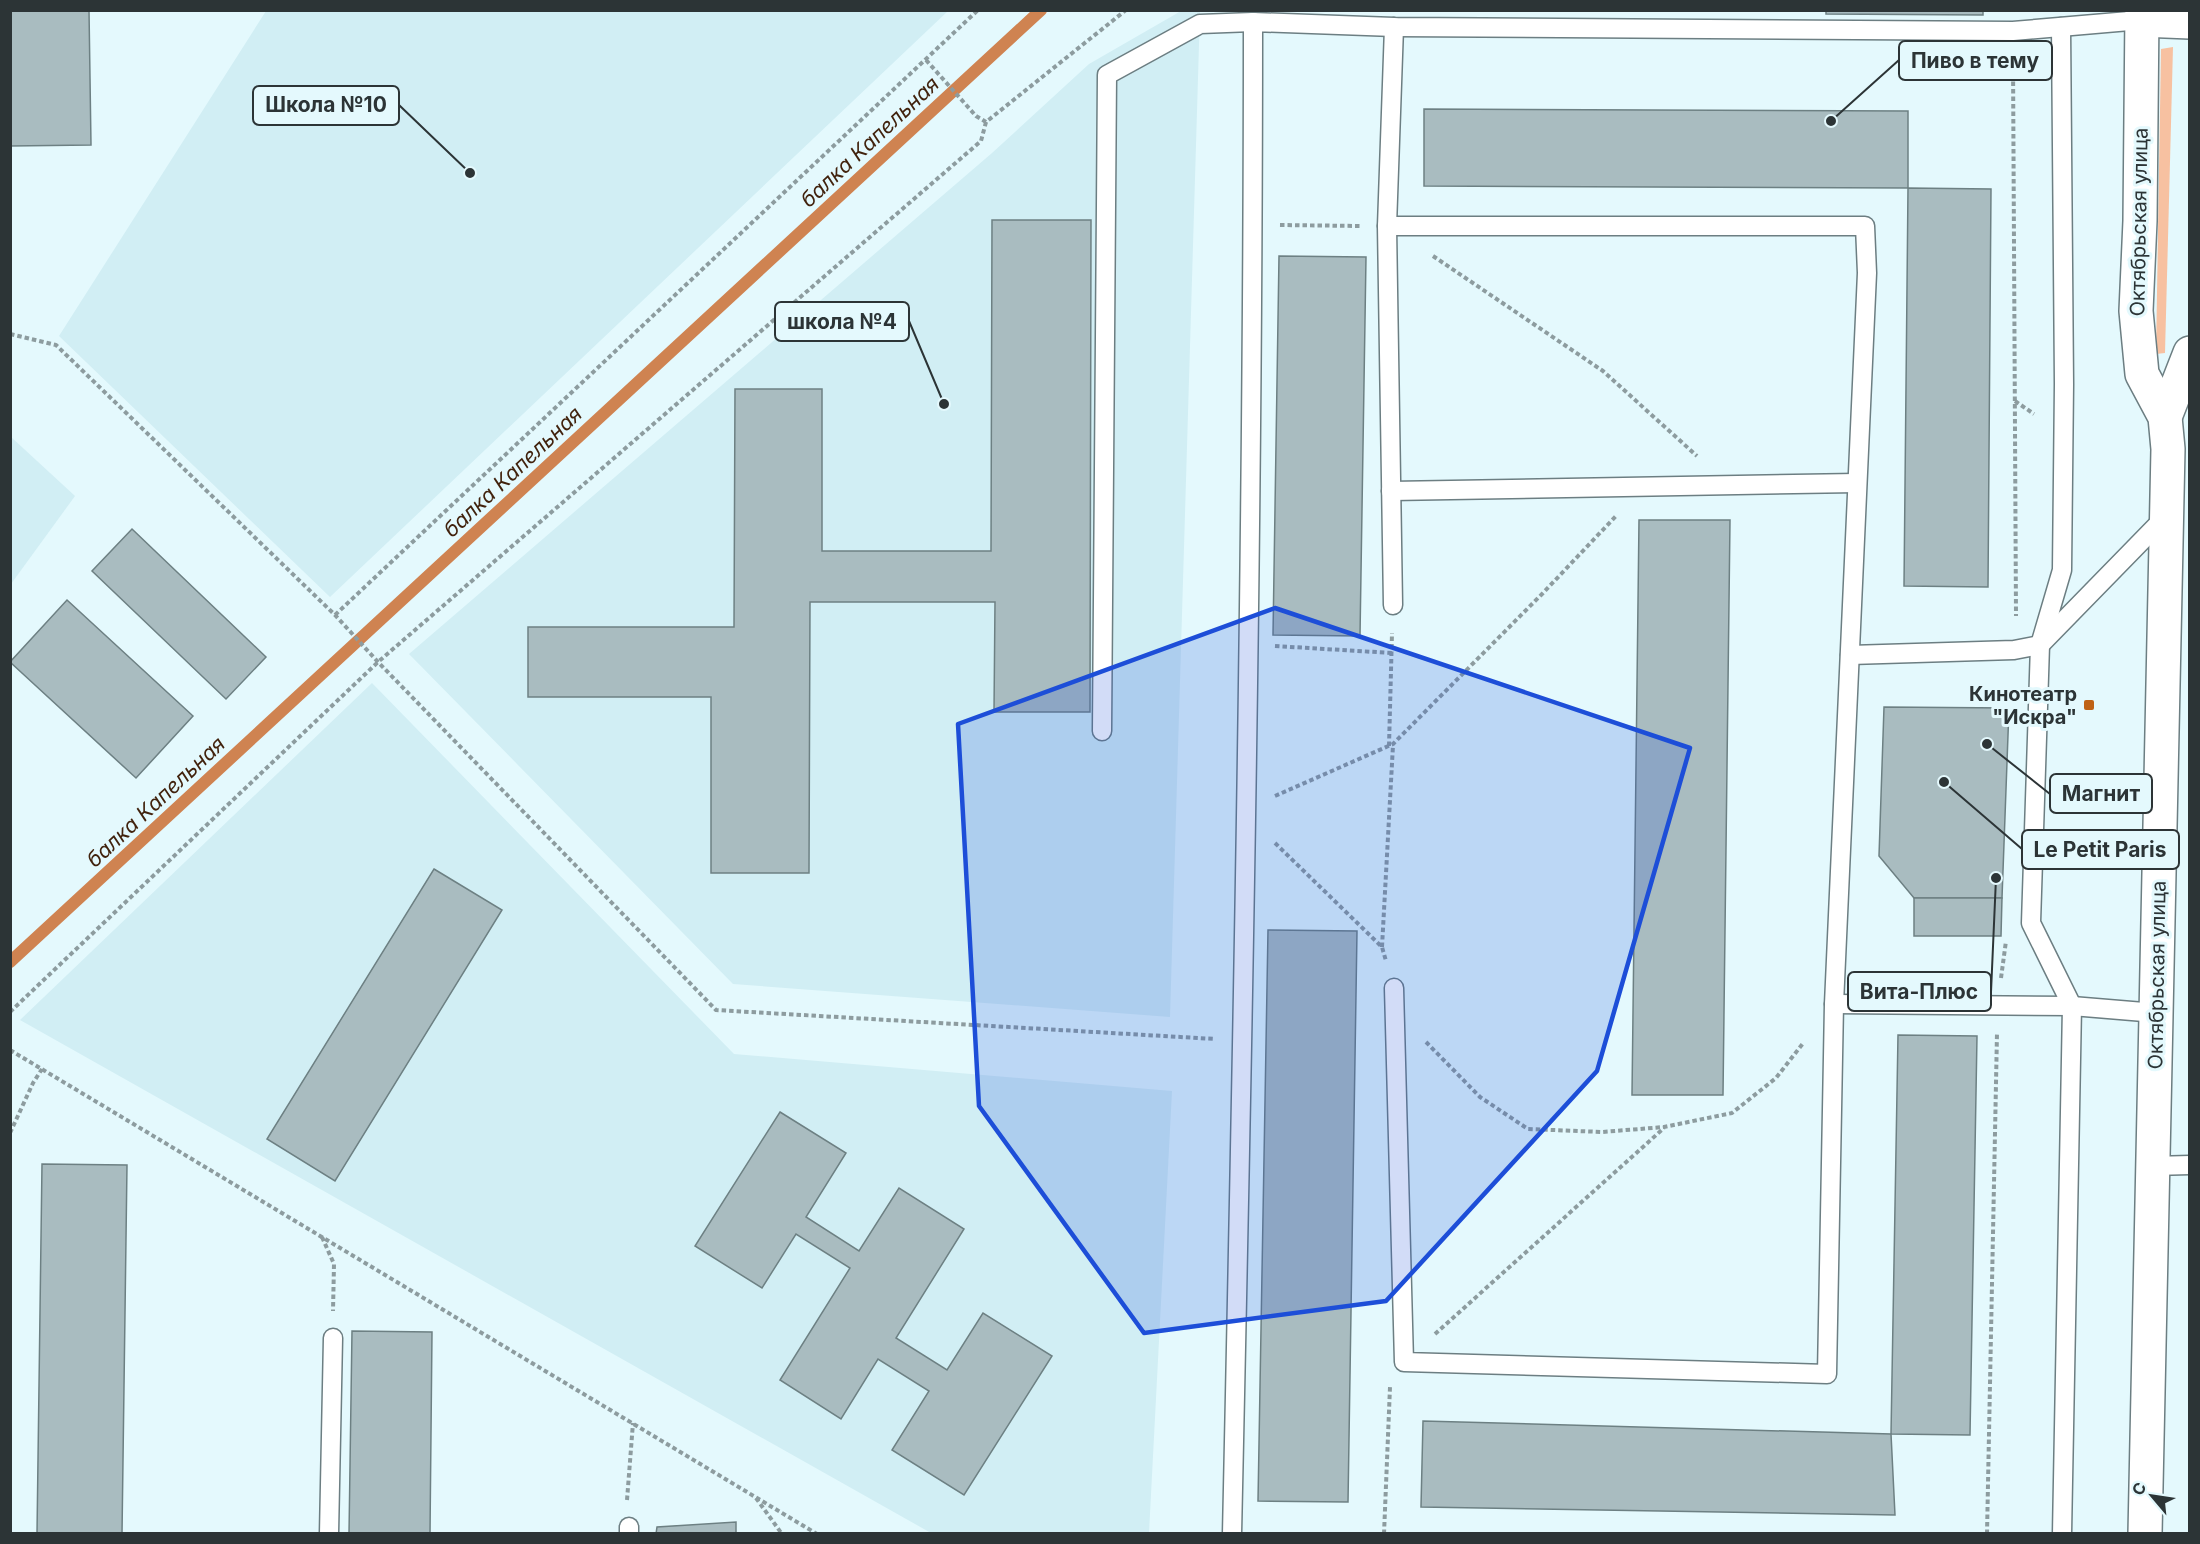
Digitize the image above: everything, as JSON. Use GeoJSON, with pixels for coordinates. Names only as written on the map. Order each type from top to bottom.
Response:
{"type":"FeatureCollection","features":[{"type":"Feature","properties":{"kind":"main road"},"geometry":{"type":"LineString","coordinates":[[2141,15],[2190,22]]}},
{"type":"Feature","properties":{"kind":"main road","name":"Октябрьская улица"},"geometry":{"type":"LineString","coordinates":[[2141,15],[2140,221],[2136,311],[2142,374],[2174,439]]}},
{"type":"Feature","properties":{"kind":"main road","name":"Октябрьская улица"},"geometry":{"type":"LineString","coordinates":[[2145,1533],[2167,514],[2174,439],[2190,352]]}},
{"type":"Feature","properties":{"kind":"lane"},"geometry":{"type":"LineString","coordinates":[[1102,731],[1107,75],[1200,24],[1253,22],[1394,27],[2001,31],[2061,27],[2141,15]]}},
{"type":"Feature","properties":{"kind":"lane"},"geometry":{"type":"LineString","coordinates":[[1232,1533],[1246,815],[1253,22]]}},
{"type":"Feature","properties":{"kind":"lane"},"geometry":{"type":"LineString","coordinates":[[1393,605],[1387,226],[1394,27]]}},
{"type":"Feature","properties":{"kind":"lane"},"geometry":{"type":"LineString","coordinates":[[2061,27],[2064,384],[2062,570],[2040,645],[2031,923],[2072,1006],[2062,1533]]}},
{"type":"Feature","properties":{"kind":"lane"},"geometry":{"type":"LineString","coordinates":[[1387,226],[1865,226],[1867,273],[1834,1004],[1827,1374],[1404,1362],[1394,988]]}},
{"type":"Feature","properties":{"kind":"lane"},"geometry":{"type":"LineString","coordinates":[[1391,491],[1857,483]]}},
{"type":"Feature","properties":{"kind":"lane"},"geometry":{"type":"LineString","coordinates":[[1850,655],[2014,650],[2040,645],[2167,514]]}},
{"type":"Feature","properties":{"kind":"lane"},"geometry":{"type":"LineString","coordinates":[[1834,1004],[2072,1006],[2156,1013]]}},
{"type":"Feature","properties":{"kind":"lane"},"geometry":{"type":"LineString","coordinates":[[2153,1166],[2190,1165]]}},
{"type":"Feature","properties":{"kind":"lane"},"geometry":{"type":"LineString","coordinates":[[329,1533],[333,1338]]}},
{"type":"Feature","properties":{"kind":"path"},"geometry":{"type":"LineString","coordinates":[[335,615],[978,10]]}},
{"type":"Feature","properties":{"kind":"path"},"geometry":{"type":"LineString","coordinates":[[10,1012],[378,662],[981,141],[986,123],[1126,10]]}},
{"type":"Feature","properties":{"kind":"path"},"geometry":{"type":"LineString","coordinates":[[926,60],[976,116],[986,123]]}},
{"type":"Feature","properties":{"kind":"path"},"geometry":{"type":"LineString","coordinates":[[1253,225],[1387,226],[1603,371],[1729,485]]}},
{"type":"Feature","properties":{"kind":"path"},"geometry":{"type":"LineString","coordinates":[[10,334],[57,345],[335,615],[716,1010],[1241,1041]]}},
{"type":"Feature","properties":{"kind":"path"},"geometry":{"type":"LineString","coordinates":[[2015,401],[2036,415]]}},
{"type":"Feature","properties":{"kind":"path"},"geometry":{"type":"LineString","coordinates":[[1382,947],[1246,815],[1252,806],[1391,745],[1543,593],[1644,487]]}},
{"type":"Feature","properties":{"kind":"path"},"geometry":{"type":"LineString","coordinates":[[1393,605],[1391,745],[1382,947],[1394,988]]}},
{"type":"Feature","properties":{"kind":"path"},"geometry":{"type":"LineString","coordinates":[[1248,644],[1392,653]]}},
{"type":"Feature","properties":{"kind":"path"},"geometry":{"type":"LineString","coordinates":[[1422,1037],[1480,1097],[1528,1129],[1602,1132],[1664,1127],[1732,1113],[1776,1078],[1834,1004]]}},
{"type":"Feature","properties":{"kind":"path"},"geometry":{"type":"LineString","coordinates":[[10,1050],[817,1533]]}},
{"type":"Feature","properties":{"kind":"path"},"geometry":{"type":"LineString","coordinates":[[10,1133],[42,1069]]}},
{"type":"Feature","properties":{"kind":"path"},"geometry":{"type":"LineString","coordinates":[[1384,1533],[1390,1387],[1404,1362],[1664,1127]]}},
{"type":"Feature","properties":{"kind":"path"},"geometry":{"type":"LineString","coordinates":[[322,1236],[334,1264],[333,1338]]}},
{"type":"Feature","properties":{"kind":"path"},"geometry":{"type":"LineString","coordinates":[[629,1530],[626,1516],[633,1423]]}},
{"type":"Feature","properties":{"kind":"path"},"geometry":{"type":"LineString","coordinates":[[755,1496],[782,1533]]}},
{"type":"Feature","properties":{"kind":"highlighted area"},"geometry":{"type":"Polygon","coordinates":[[[1275,608],[1690,748],[1597,1071],[1386,1301],[1144,1333],[979,1106],[958,724],[1275,608]]]}},
{"type":"Feature","properties":{"kind":"shaded area"},"geometry":{"type":"Polygon","coordinates":[[[266,11],[948,11],[330,597],[59,336],[266,11]]]}},
{"type":"Feature","properties":{"kind":"shaded area"},"geometry":{"type":"Polygon","coordinates":[[[1181,11],[1200,11],[1170,1017],[733,984],[409,654],[992,153],[1089,64],[1181,11]]]}},
{"type":"Feature","properties":{"kind":"shaded area"},"geometry":{"type":"Polygon","coordinates":[[[2173,47],[2165,353],[2156,354],[2161,49],[2173,47]]]}},
{"type":"Feature","properties":{"kind":"shaded area"},"geometry":{"type":"Polygon","coordinates":[[[11,437],[75,496],[11,584],[11,437]]]}},
{"type":"Feature","properties":{"kind":"shaded area"},"geometry":{"type":"Polygon","coordinates":[[[372,683],[734,1054],[1172,1091],[1149,1533],[931,1533],[20,1020],[372,683]]]}},
{"type":"Feature","properties":{"kind":"building"},"geometry":{"type":"Polygon","coordinates":[[[10,10],[89,10],[91,145],[10,146],[10,10]]]}},
{"type":"Feature","properties":{"kind":"building"},"geometry":{"type":"Polygon","coordinates":[[[1826,10],[1983,10],[1983,15],[1826,14],[1826,10]]]}},
{"type":"Feature","properties":{"kind":"building"},"geometry":{"type":"Polygon","coordinates":[[[1424,109],[1908,111],[1908,188],[1424,186],[1424,109]]]}},
{"type":"Feature","properties":{"kind":"building"},"geometry":{"type":"Polygon","coordinates":[[[1908,188],[1991,189],[1988,587],[1904,586],[1908,188]]]}},
{"type":"Feature","properties":{"kind":"building"},"geometry":{"type":"Polygon","coordinates":[[[992,220],[1091,220],[1090,712],[994,712],[995,602],[810,602],[809,873],[711,873],[711,697],[528,697],[528,627],[734,627],[735,389],[822,389],[822,551],[991,551],[992,220]]]}},
{"type":"Feature","properties":{"kind":"building"},"geometry":{"type":"Polygon","coordinates":[[[1279,256],[1366,257],[1360,636],[1273,635],[1279,256]]]}},
{"type":"Feature","properties":{"kind":"building"},"geometry":{"type":"Polygon","coordinates":[[[1639,520],[1730,520],[1723,1095],[1632,1095],[1639,520]]]}},
{"type":"Feature","properties":{"kind":"building"},"geometry":{"type":"Polygon","coordinates":[[[132,529],[266,657],[226,699],[92,571],[132,529]]]}},
{"type":"Feature","properties":{"kind":"building"},"geometry":{"type":"Polygon","coordinates":[[[67,600],[193,716],[136,778],[10,662],[67,600]]]}},
{"type":"Feature","properties":{"kind":"building"},"geometry":{"type":"Polygon","coordinates":[[[1884,707],[2009,708],[2002,898],[1914,898],[1879,856],[1884,707]]]}},
{"type":"Feature","properties":{"kind":"building"},"geometry":{"type":"Polygon","coordinates":[[[434,869],[502,910],[335,1181],[267,1139],[434,869]]]}},
{"type":"Feature","properties":{"kind":"building"},"geometry":{"type":"Polygon","coordinates":[[[1914,898],[2002,898],[2001,936],[1914,936],[1914,898]]]}},
{"type":"Feature","properties":{"kind":"building"},"geometry":{"type":"Polygon","coordinates":[[[1268,930],[1357,931],[1348,1502],[1258,1501],[1268,930]]]}},
{"type":"Feature","properties":{"kind":"building"},"geometry":{"type":"Polygon","coordinates":[[[1898,1035],[1977,1036],[1970,1435],[1891,1434],[1898,1035]]]}},
{"type":"Feature","properties":{"kind":"building"},"geometry":{"type":"Polygon","coordinates":[[[780,1112],[846,1153],[806,1217],[859,1251],[899,1188],[964,1229],[896,1338],[947,1370],[983,1313],[1052,1356],[964,1495],[892,1450],[929,1391],[878,1359],[841,1419],[780,1380],[850,1268],[796,1234],[762,1288],[695,1246],[780,1112]]]}},
{"type":"Feature","properties":{"kind":"building"},"geometry":{"type":"Polygon","coordinates":[[[42,1164],[127,1165],[122,1534],[37,1534],[42,1164]]]}},
{"type":"Feature","properties":{"kind":"building"},"geometry":{"type":"Polygon","coordinates":[[[352,1331],[432,1332],[430,1534],[349,1534],[352,1331]]]}},
{"type":"Feature","properties":{"kind":"building"},"geometry":{"type":"Polygon","coordinates":[[[1423,1421],[1891,1434],[1895,1515],[1421,1507],[1423,1421]]]}},
{"type":"Feature","properties":{"kind":"building"},"geometry":{"type":"Polygon","coordinates":[[[736,1522],[736,1534],[656,1534],[657,1527],[736,1522]]]}},
{"type":"Feature","properties":{"kind":"waterway","name":"балка Капельная"},"geometry":{"type":"LineString","coordinates":[[10,962],[1041,10]]}},
{"type":"Feature","properties":{"kind":"place","name":"Пиво в тему"},"geometry":{"type":"Point","coordinates":[1831,121]}},
{"type":"Feature","properties":{"kind":"place","name":"Школа №10"},"geometry":{"type":"Point","coordinates":[470,173]}},
{"type":"Feature","properties":{"kind":"place","name":"школа №4"},"geometry":{"type":"Point","coordinates":[944,404]}},
{"type":"Feature","properties":{"kind":"place","name":"Кинотеатр \"Искра\""},"geometry":{"type":"Point","coordinates":[2089,705]}},
{"type":"Feature","properties":{"kind":"place","name":"Магнит"},"geometry":{"type":"Point","coordinates":[1987,744]}},
{"type":"Feature","properties":{"kind":"place","name":"Le Petit Paris"},"geometry":{"type":"Point","coordinates":[1944,782]}},
{"type":"Feature","properties":{"kind":"place","name":"Вита-Плюс"},"geometry":{"type":"Point","coordinates":[1996,878]}}]}
